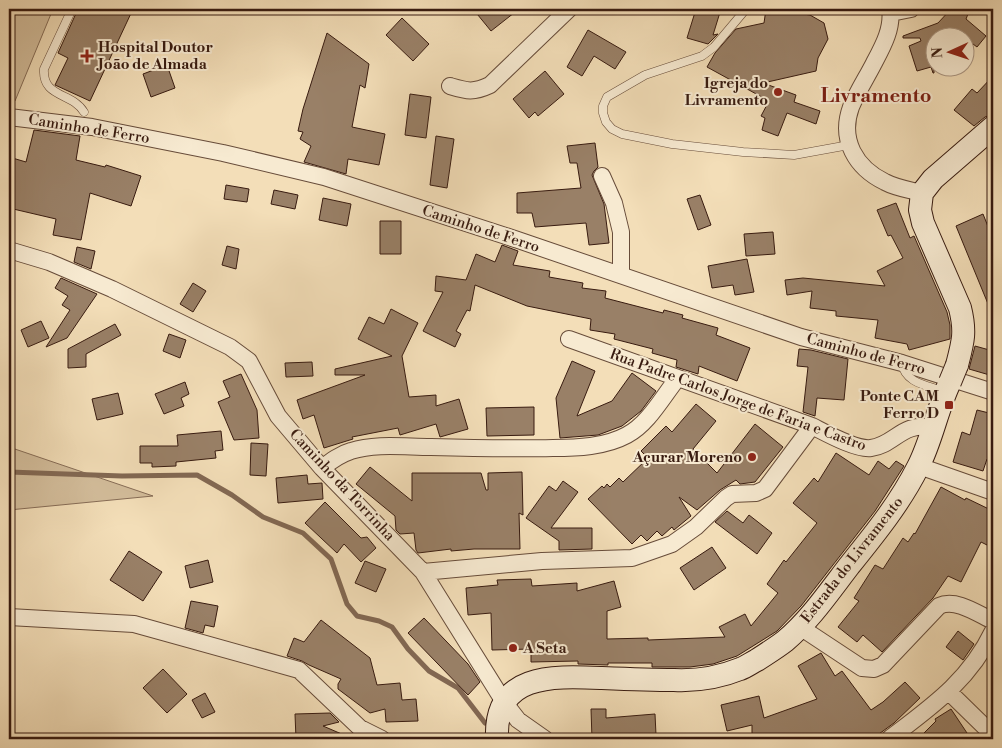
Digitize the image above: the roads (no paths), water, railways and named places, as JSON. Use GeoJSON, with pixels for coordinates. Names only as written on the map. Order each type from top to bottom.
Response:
{"type":"FeatureCollection","features":[{"type":"Feature","properties":{"kind":"street"},"geometry":{"type":"LineString","coordinates":[[450,86],[468,91],[480,90],[490,85],[569,9]]}},
{"type":"Feature","properties":{"kind":"street"},"geometry":{"type":"LineString","coordinates":[[911,9],[890,11],[890,24],[884,44],[851,107],[846,125],[849,145],[866,171],[886,183],[922,193],[933,179],[993,127]]}},
{"type":"Feature","properties":{"kind":"street","name":"Caminho de Ferro"},"geometry":{"type":"LineString","coordinates":[[9,118],[92,126],[223,153],[324,177],[621,275],[801,337],[902,363],[993,392]]}},
{"type":"Feature","properties":{"kind":"street"},"geometry":{"type":"LineString","coordinates":[[602,176],[614,203],[622,232],[621,275]]}},
{"type":"Feature","properties":{"kind":"street","name":"Estrada do Livramento"},"geometry":{"type":"LineString","coordinates":[[504,702],[514,692],[528,683],[542,679],[574,676],[675,680],[708,679],[741,669],[773,650],[800,627],[879,529],[919,466],[965,331],[960,308],[923,223],[920,210],[922,193]]}},
{"type":"Feature","properties":{"kind":"street","name":"Caminho da Torrinha"},"geometry":{"type":"LineString","coordinates":[[9,250],[49,262],[112,289],[230,347],[249,361],[278,416],[322,468],[423,572],[504,702],[518,720],[545,739]]}},
{"type":"Feature","properties":{"kind":"street","name":"Rua Padre Carlos Jorge de Faria e Castro"},"geometry":{"type":"LineString","coordinates":[[569,339],[812,426],[842,440],[868,449],[878,447],[908,430],[922,426],[932,428]]}},
{"type":"Feature","properties":{"kind":"street"},"geometry":{"type":"LineString","coordinates":[[322,468],[334,459],[351,451],[379,446],[512,449],[570,448],[607,444],[636,430],[677,378]]}},
{"type":"Feature","properties":{"kind":"street"},"geometry":{"type":"LineString","coordinates":[[423,572],[542,561],[632,558],[655,551],[672,544],[696,526],[732,494],[756,494],[765,489],[812,426]]}},
{"type":"Feature","properties":{"kind":"street"},"geometry":{"type":"LineString","coordinates":[[919,466],[993,492]]}},
{"type":"Feature","properties":{"kind":"street"},"geometry":{"type":"LineString","coordinates":[[800,627],[862,668],[874,670],[883,666],[939,606],[946,603],[954,603],[993,621]]}},
{"type":"Feature","properties":{"kind":"street"},"geometry":{"type":"LineString","coordinates":[[9,617],[134,624],[299,670],[360,728],[382,739]]}},
{"type":"Feature","properties":{"kind":"street"},"geometry":{"type":"LineString","coordinates":[[889,739],[949,692],[971,668],[991,639]]}},
{"type":"Feature","properties":{"kind":"street"},"geometry":{"type":"LineString","coordinates":[[949,692],[993,735]]}},
{"type":"Feature","properties":{"kind":"street"},"geometry":{"type":"LineString","coordinates":[[497,739],[496,727],[504,702]]}},
{"type":"Feature","properties":{"kind":"lane"},"geometry":{"type":"LineString","coordinates":[[72,9],[44,68],[44,76],[54,92],[79,104],[84,112]]}},
{"type":"Feature","properties":{"kind":"lane"},"geometry":{"type":"LineString","coordinates":[[746,9],[714,47],[702,56],[646,75],[606,97],[603,106],[606,122],[612,129],[622,134],[672,144],[752,153],[794,155],[849,145]]}},
{"type":"Feature","properties":{"kind":"waterway"},"geometry":{"type":"LineString","coordinates":[[9,472],[122,476],[197,475],[232,495],[263,517],[303,533],[331,559],[347,604],[357,616],[379,621],[392,627],[408,649],[429,671],[458,688],[485,723]]}},
{"type":"Feature","properties":{"kind":"place","name":"Hospital Doutor João de Almada"},"geometry":{"type":"Point","coordinates":[87,56]}},
{"type":"Feature","properties":{"kind":"place","name":"Igreja do Livramento"},"geometry":{"type":"Point","coordinates":[778,92]}},
{"type":"Feature","properties":{"kind":"place","name":"Ponte CAM Ferro D"},"geometry":{"type":"Point","coordinates":[949,405]}},
{"type":"Feature","properties":{"kind":"place","name":"Açurar Moreno"},"geometry":{"type":"Point","coordinates":[752,457]}},
{"type":"Feature","properties":{"kind":"place","name":"A Seta"},"geometry":{"type":"Point","coordinates":[513,648]}},
{"type":"Feature","properties":{"kind":"district","name":"Livramento"},"geometry":{"type":"Point","coordinates":[876,96]}}]}
